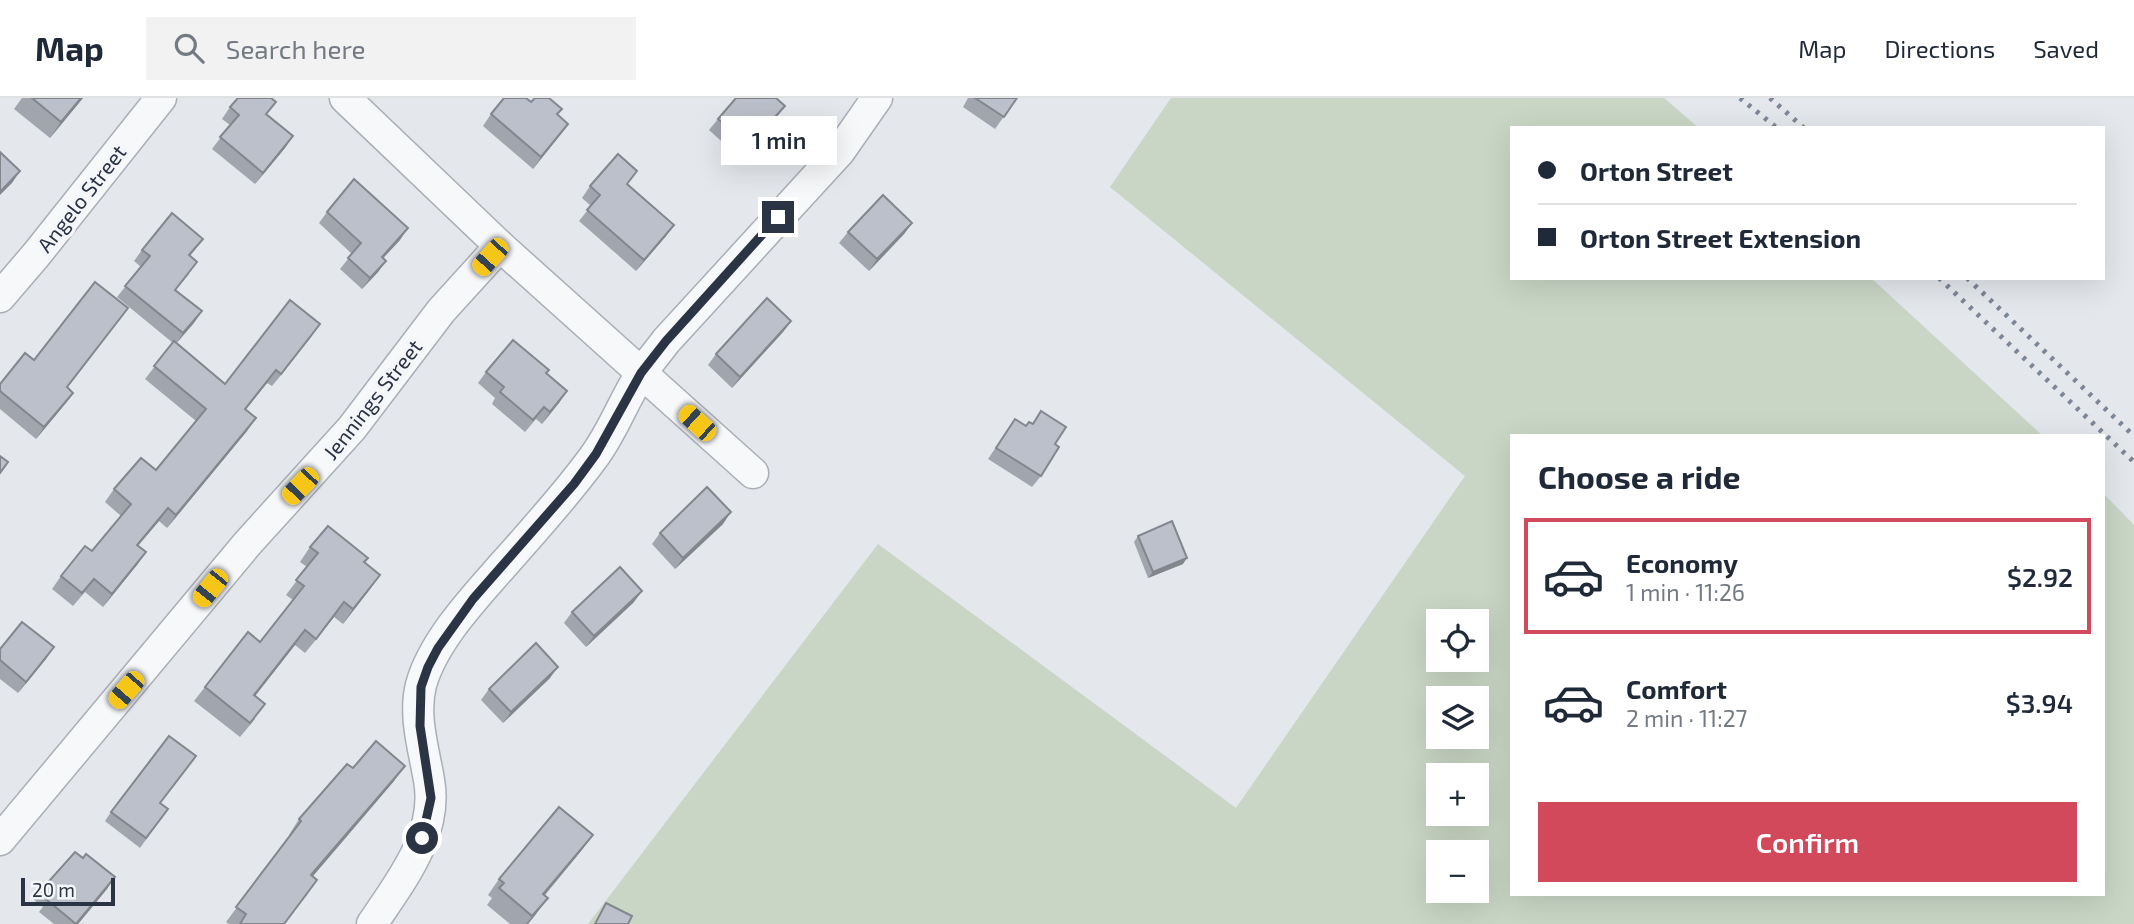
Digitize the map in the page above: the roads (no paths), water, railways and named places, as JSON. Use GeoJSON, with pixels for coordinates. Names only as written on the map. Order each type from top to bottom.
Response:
{"type":"FeatureCollection","features":[{"type":"Feature","properties":{"kind":"street","name":"Angelo Street"},"geometry":{"type":"LineString","coordinates":[[0,297],[161,98]]}},
{"type":"Feature","properties":{"kind":"street"},"geometry":{"type":"LineString","coordinates":[[345,98],[500,246],[753,473]]}},
{"type":"Feature","properties":{"kind":"street"},"geometry":{"type":"LineString","coordinates":[[372,924],[401,884],[415,858],[428,818],[431,798],[422,746],[419,706],[421,687],[428,667],[450,630],[473,599],[574,484],[596,454],[641,373],[666,341],[840,151],[877,98]]}},
{"type":"Feature","properties":{"kind":"street","name":"Jennings Street"},"geometry":{"type":"LineString","coordinates":[[0,840],[247,544],[352,428],[441,311],[500,246]]}},
{"type":"Feature","properties":{"kind":"railway"},"geometry":{"type":"LineString","coordinates":[[1740,98],[1775,126]]}},
{"type":"Feature","properties":{"kind":"railway"},"geometry":{"type":"LineString","coordinates":[[1770,98],[1802,126]]}},
{"type":"Feature","properties":{"kind":"railway"},"geometry":{"type":"LineString","coordinates":[[1941,280],[2104,434]]}},
{"type":"Feature","properties":{"kind":"railway"},"geometry":{"type":"LineString","coordinates":[[1969,280],[2134,436]]}},
{"type":"Feature","properties":{"kind":"railway"},"geometry":{"type":"LineString","coordinates":[[2105,435],[2134,462]]}}]}
